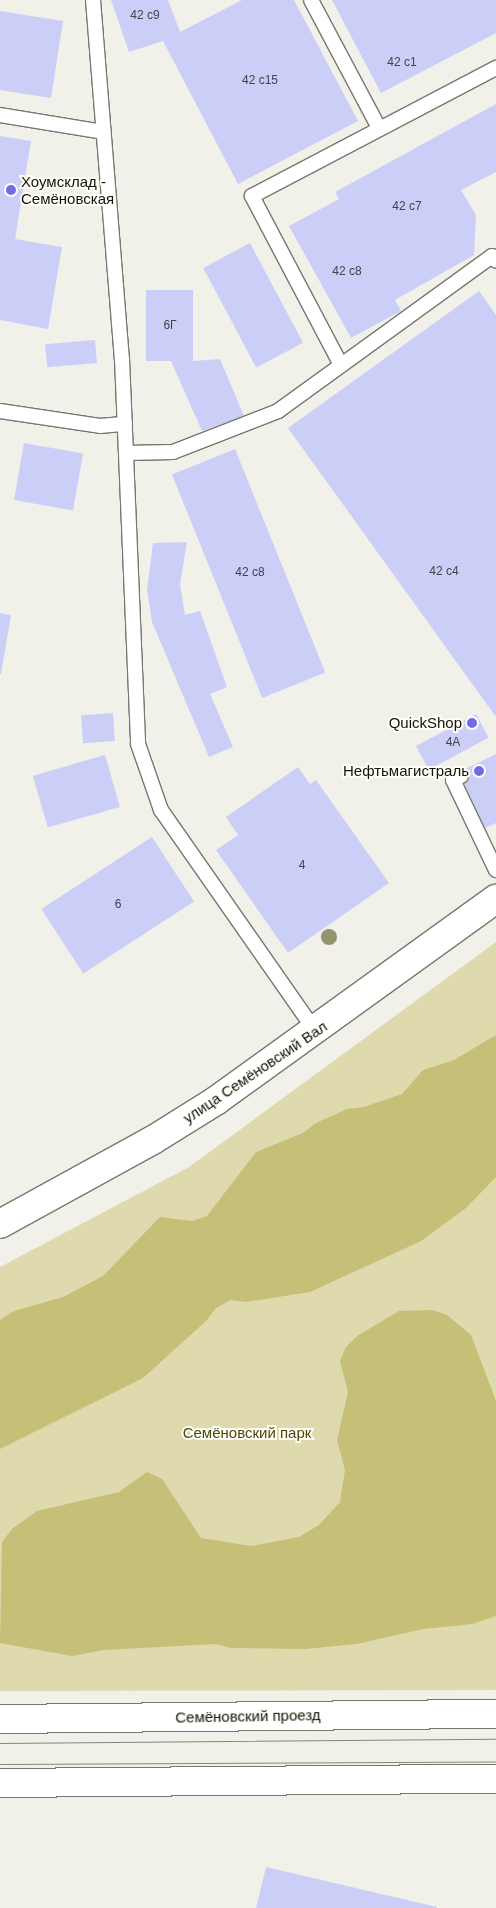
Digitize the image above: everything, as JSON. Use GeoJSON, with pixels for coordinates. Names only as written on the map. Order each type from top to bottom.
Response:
{"type":"FeatureCollection","features":[{"type":"Feature","properties":{"kind":"main road","name":"улица Семёновский Вал"},"geometry":{"type":"LineString","coordinates":[[0,1224],[153,1140],[218,1100],[496,899]]}},
{"type":"Feature","properties":{"kind":"main road","name":"Семёновский проезд"},"geometry":{"type":"LineString","coordinates":[[0,1718],[496,1714]]}},
{"type":"Feature","properties":{"kind":"main road"},"geometry":{"type":"LineString","coordinates":[[0,1783],[496,1779]]}},
{"type":"Feature","properties":{"kind":"lane"},"geometry":{"type":"LineString","coordinates":[[92,0],[104,132],[125,424],[138,744],[161,810],[315,1031]]}},
{"type":"Feature","properties":{"kind":"lane"},"geometry":{"type":"LineString","coordinates":[[311,0],[379,128]]}},
{"type":"Feature","properties":{"kind":"lane"},"geometry":{"type":"LineString","coordinates":[[341,365],[252,196],[496,68]]}},
{"type":"Feature","properties":{"kind":"lane"},"geometry":{"type":"LineString","coordinates":[[0,115],[104,132]]}},
{"type":"Feature","properties":{"kind":"lane"},"geometry":{"type":"LineString","coordinates":[[126,453],[173,452],[278,411],[492,256],[496,261]]}},
{"type":"Feature","properties":{"kind":"lane"},"geometry":{"type":"LineString","coordinates":[[0,411],[100,426],[125,424]]}},
{"type":"Feature","properties":{"kind":"lane"},"geometry":{"type":"LineString","coordinates":[[460,776],[453,780],[468,802],[478,822],[496,870]]}},
{"type":"Feature","properties":{"kind":"green space","name":"Семёновский парк"},"geometry":{"type":"Polygon","coordinates":[[[496,942],[496,1690],[0,1691],[0,1267],[189,1167],[496,942]]]}},
{"type":"Feature","properties":{"kind":"shaded area"},"geometry":{"type":"Polygon","coordinates":[[[496,1035],[496,1177],[466,1208],[421,1241],[310,1292],[246,1302],[231,1300],[216,1308],[206,1321],[143,1378],[0,1449],[0,1320],[14,1311],[63,1297],[103,1276],[160,1217],[192,1221],[207,1216],[256,1152],[303,1133],[316,1123],[347,1109],[364,1107],[402,1094],[423,1070],[454,1060],[496,1035]]]}},
{"type":"Feature","properties":{"kind":"shaded area"},"geometry":{"type":"Polygon","coordinates":[[[432,1310],[447,1315],[471,1335],[496,1401],[496,1616],[472,1624],[423,1629],[357,1644],[305,1649],[231,1648],[216,1644],[104,1650],[72,1656],[0,1643],[2,1542],[12,1529],[37,1511],[119,1492],[147,1472],[162,1479],[201,1538],[251,1546],[299,1537],[319,1525],[340,1502],[345,1470],[337,1440],[348,1392],[340,1361],[346,1347],[357,1336],[399,1311],[432,1310]]]}},
{"type":"Feature","properties":{"kind":"building"},"geometry":{"type":"Polygon","coordinates":[[[111,0],[168,0],[180,32],[242,0],[294,0],[358,121],[238,184],[163,41],[129,52],[111,0]]]}},
{"type":"Feature","properties":{"kind":"building"},"geometry":{"type":"Polygon","coordinates":[[[332,0],[496,0],[496,33],[381,93],[332,0]]]}},
{"type":"Feature","properties":{"kind":"building"},"geometry":{"type":"Polygon","coordinates":[[[0,11],[63,21],[51,98],[0,90],[0,11]]]}},
{"type":"Feature","properties":{"kind":"building"},"geometry":{"type":"Polygon","coordinates":[[[496,104],[496,172],[461,190],[476,215],[474,255],[395,300],[401,311],[351,338],[289,226],[339,199],[335,192],[496,104]]]}},
{"type":"Feature","properties":{"kind":"building"},"geometry":{"type":"Polygon","coordinates":[[[0,136],[31,141],[15,239],[62,247],[48,329],[0,320],[0,136]]]}},
{"type":"Feature","properties":{"kind":"building"},"geometry":{"type":"Polygon","coordinates":[[[250,243],[303,343],[256,368],[203,268],[250,243]]]}},
{"type":"Feature","properties":{"kind":"building"},"geometry":{"type":"Polygon","coordinates":[[[146,290],[193,290],[193,361],[220,359],[244,416],[202,431],[171,361],[146,361],[146,290]]]}},
{"type":"Feature","properties":{"kind":"building"},"geometry":{"type":"Polygon","coordinates":[[[479,291],[496,315],[496,717],[288,428],[479,291]]]}},
{"type":"Feature","properties":{"kind":"building"},"geometry":{"type":"Polygon","coordinates":[[[95,340],[97,363],[47,367],[45,344],[95,340]]]}},
{"type":"Feature","properties":{"kind":"building"},"geometry":{"type":"Polygon","coordinates":[[[24,443],[83,453],[73,511],[14,500],[24,443]]]}},
{"type":"Feature","properties":{"kind":"building"},"geometry":{"type":"Polygon","coordinates":[[[235,449],[325,672],[262,698],[172,474],[235,449]]]}},
{"type":"Feature","properties":{"kind":"building"},"geometry":{"type":"Polygon","coordinates":[[[187,542],[180,584],[185,615],[200,611],[227,687],[210,694],[233,747],[209,757],[152,622],[147,590],[153,543],[187,542]]]}},
{"type":"Feature","properties":{"kind":"building"},"geometry":{"type":"Polygon","coordinates":[[[0,613],[11,615],[1,674],[0,674],[0,613]]]}},
{"type":"Feature","properties":{"kind":"building"},"geometry":{"type":"Polygon","coordinates":[[[113,713],[115,741],[83,743],[81,715],[113,713]]]}},
{"type":"Feature","properties":{"kind":"building"},"geometry":{"type":"Polygon","coordinates":[[[476,714],[489,738],[429,770],[416,746],[476,714]]]}},
{"type":"Feature","properties":{"kind":"building"},"geometry":{"type":"Polygon","coordinates":[[[496,754],[496,823],[485,828],[459,772],[496,754]]]}},
{"type":"Feature","properties":{"kind":"building"},"geometry":{"type":"Polygon","coordinates":[[[105,755],[120,807],[48,828],[33,776],[105,755]]]}},
{"type":"Feature","properties":{"kind":"building"},"geometry":{"type":"Polygon","coordinates":[[[298,767],[310,784],[316,780],[389,883],[288,953],[216,850],[238,835],[226,817],[298,767]]]}},
{"type":"Feature","properties":{"kind":"building"},"geometry":{"type":"Polygon","coordinates":[[[152,837],[194,902],[83,973],[41,909],[152,837]]]}},
{"type":"Feature","properties":{"kind":"building"},"geometry":{"type":"Polygon","coordinates":[[[266,1867],[437,1907],[437,1908],[256,1908],[266,1867]]]}},
{"type":"Feature","properties":{"kind":"tram line"},"geometry":{"type":"LineString","coordinates":[[0,1743],[496,1739]]}},
{"type":"Feature","properties":{"kind":"tram line"},"geometry":{"type":"LineString","coordinates":[[0,1764],[496,1761]]}},
{"type":"Feature","properties":{"kind":"place","name":"Хоумсклад - Семёновская"},"geometry":{"type":"Point","coordinates":[11,190]}},
{"type":"Feature","properties":{"kind":"place","name":"QuickShop"},"geometry":{"type":"Point","coordinates":[472,723]}},
{"type":"Feature","properties":{"kind":"place","name":"Нефтьмагистраль"},"geometry":{"type":"Point","coordinates":[479,771]}}]}
